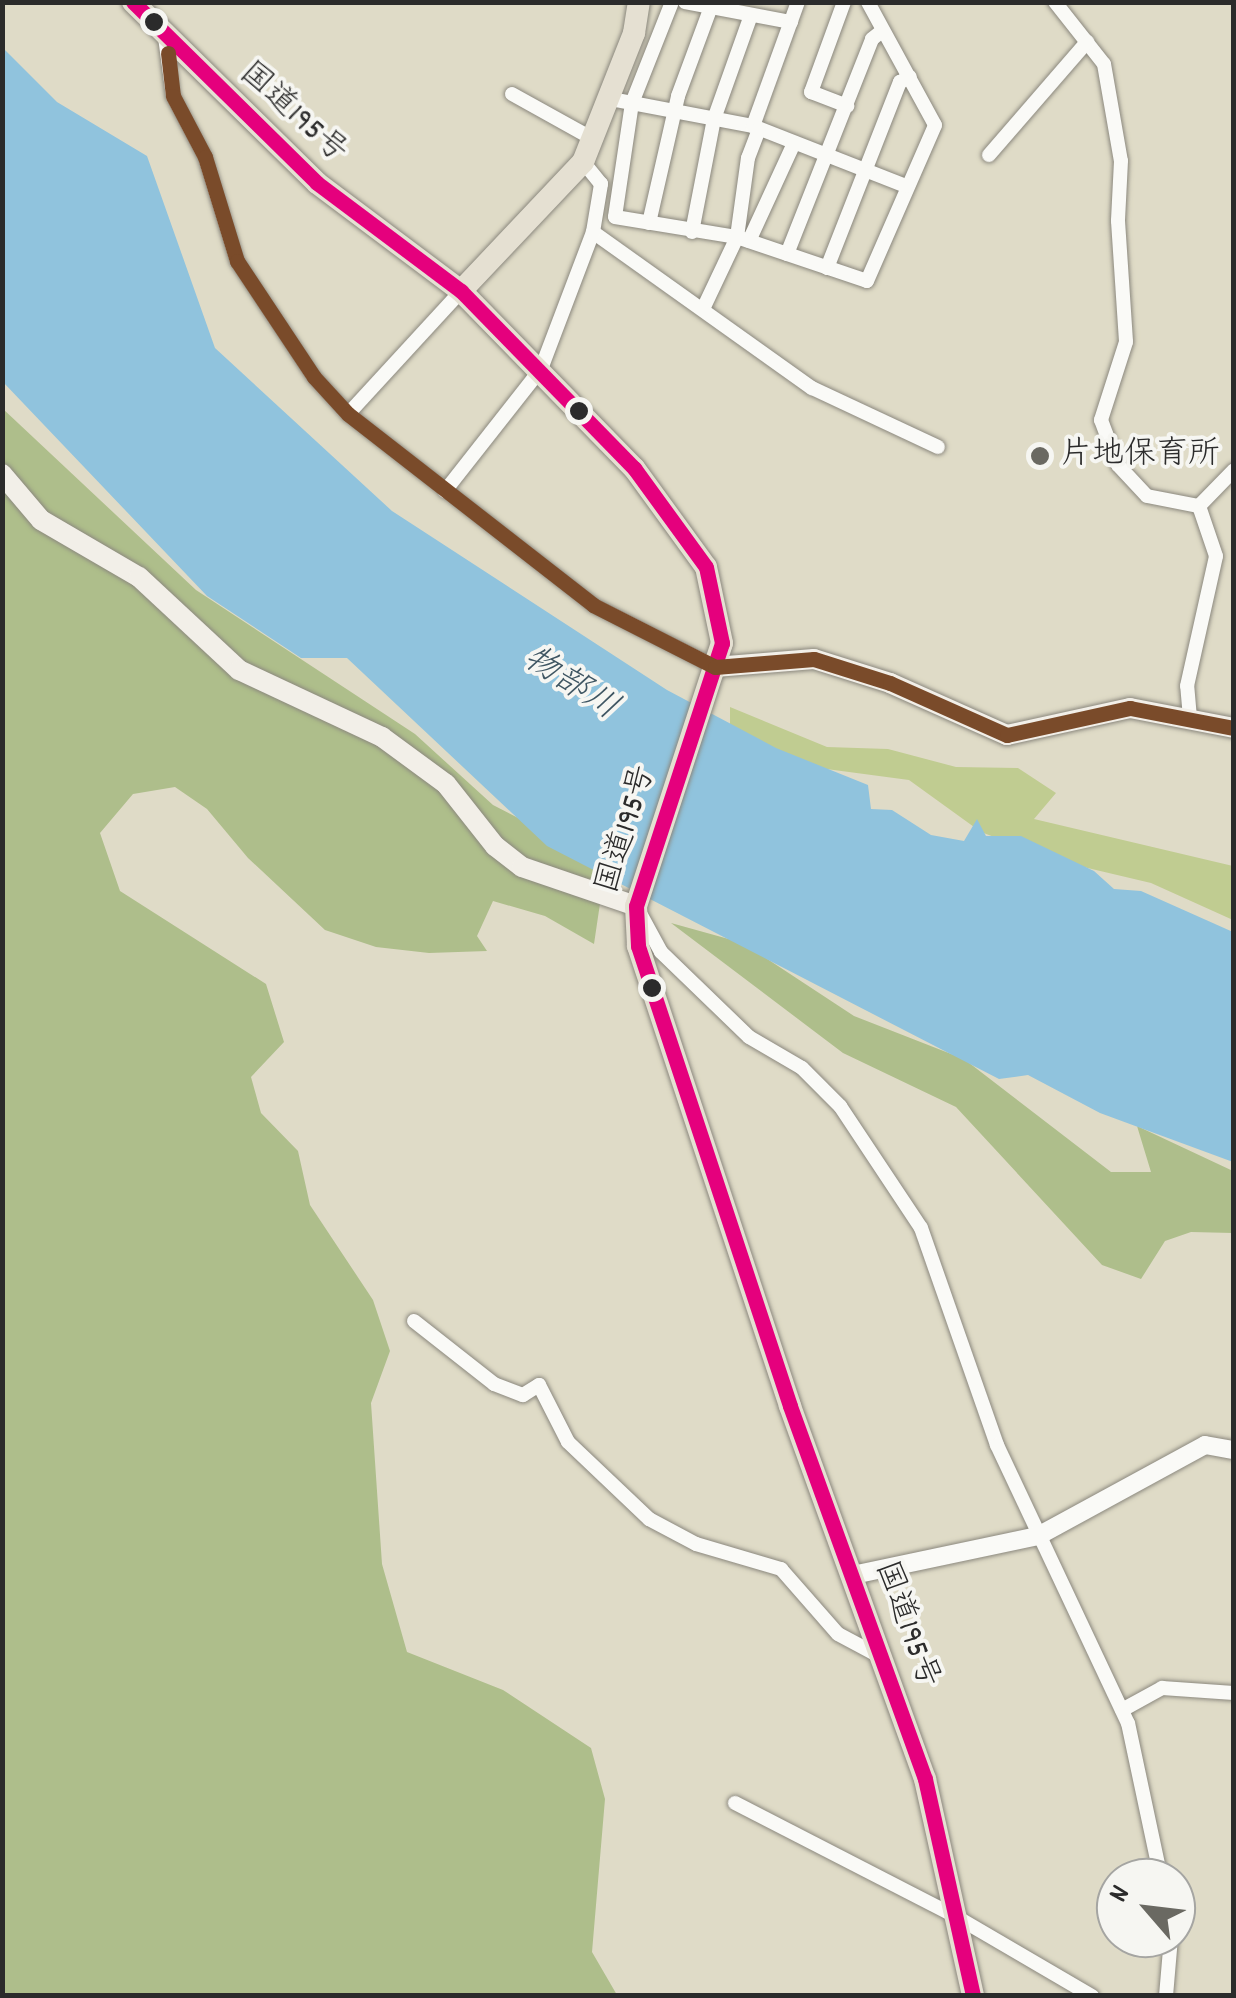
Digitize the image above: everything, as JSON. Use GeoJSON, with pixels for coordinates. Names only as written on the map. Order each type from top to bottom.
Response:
{"type":"FeatureCollection","features":[{"type":"Feature","properties":{"kind":"main road","name":"国道195号"},"geometry":{"type":"LineString","coordinates":[[133,2],[317,183],[462,291],[634,468],[706,567],[720,609],[711,678],[638,896],[651,993],[925,1779],[973,1996]]}},
{"type":"Feature","properties":{"kind":"main road"},"geometry":{"type":"LineString","coordinates":[[462,291],[583,162],[593,139],[621,101],[639,2]]}},
{"type":"Feature","properties":{"kind":"main road"},"geometry":{"type":"LineString","coordinates":[[2,474],[41,520],[139,577],[239,670],[382,738],[446,784],[495,846],[522,867],[638,896]]}},
{"type":"Feature","properties":{"kind":"main road"},"geometry":{"type":"LineString","coordinates":[[711,678],[814,659],[890,683],[1007,735],[1105,710],[1197,719],[1233,728]]}},
{"type":"Feature","properties":{"kind":"street"},"geometry":{"type":"LineString","coordinates":[[672,2],[621,101],[615,218],[743,239],[867,281],[935,126],[868,2]]}},
{"type":"Feature","properties":{"kind":"street"},"geometry":{"type":"LineString","coordinates":[[685,2],[791,22]]}},
{"type":"Feature","properties":{"kind":"street"},"geometry":{"type":"LineString","coordinates":[[743,239],[748,158],[798,2]]}},
{"type":"Feature","properties":{"kind":"street"},"geometry":{"type":"LineString","coordinates":[[844,2],[811,92],[848,106]]}},
{"type":"Feature","properties":{"kind":"street"},"geometry":{"type":"LineString","coordinates":[[1055,2],[1104,64],[1121,161],[1118,221],[1126,342],[1102,420],[1118,466],[1147,496],[1200,506]]}},
{"type":"Feature","properties":{"kind":"street"},"geometry":{"type":"LineString","coordinates":[[649,222],[675,111],[711,8]]}},
{"type":"Feature","properties":{"kind":"street"},"geometry":{"type":"LineString","coordinates":[[692,232],[714,119],[752,15]]}},
{"type":"Feature","properties":{"kind":"street"},"geometry":{"type":"LineString","coordinates":[[787,254],[872,39],[882,31]]}},
{"type":"Feature","properties":{"kind":"street"},"geometry":{"type":"LineString","coordinates":[[166,37],[173,96],[205,156],[238,261],[314,377],[348,414],[444,491],[542,559],[594,606],[711,678]]}},
{"type":"Feature","properties":{"kind":"street"},"geometry":{"type":"LineString","coordinates":[[989,155],[1087,42]]}},
{"type":"Feature","properties":{"kind":"street"},"geometry":{"type":"LineString","coordinates":[[827,268],[900,82],[910,77]]}},
{"type":"Feature","properties":{"kind":"street"},"geometry":{"type":"LineString","coordinates":[[512,94],[593,139]]}},
{"type":"Feature","properties":{"kind":"street"},"geometry":{"type":"LineString","coordinates":[[621,101],[756,128],[906,186]]}},
{"type":"Feature","properties":{"kind":"street"},"geometry":{"type":"LineString","coordinates":[[702,309],[794,143]]}},
{"type":"Feature","properties":{"kind":"street"},"geometry":{"type":"LineString","coordinates":[[444,491],[541,369],[593,232],[601,184],[583,162]]}},
{"type":"Feature","properties":{"kind":"street"},"geometry":{"type":"LineString","coordinates":[[593,232],[812,388],[938,448]]}},
{"type":"Feature","properties":{"kind":"street"},"geometry":{"type":"LineString","coordinates":[[348,414],[462,291]]}},
{"type":"Feature","properties":{"kind":"street"},"geometry":{"type":"LineString","coordinates":[[1200,506],[1234,470]]}},
{"type":"Feature","properties":{"kind":"street"},"geometry":{"type":"LineString","coordinates":[[1197,719],[1186,686],[1216,556],[1200,506]]}},
{"type":"Feature","properties":{"kind":"street"},"geometry":{"type":"LineString","coordinates":[[638,896],[662,952],[748,1037],[802,1068],[840,1106],[921,1228],[997,1445],[1122,1710],[1156,1858]]}},
{"type":"Feature","properties":{"kind":"street"},"geometry":{"type":"LineString","coordinates":[[414,1321],[494,1384],[523,1395],[539,1386],[568,1442],[649,1519],[696,1544],[781,1569],[838,1634],[884,1658]]}},
{"type":"Feature","properties":{"kind":"street"},"geometry":{"type":"LineString","coordinates":[[852,1575],[1038,1536],[1205,1445],[1234,1450]]}},
{"type":"Feature","properties":{"kind":"street"},"geometry":{"type":"LineString","coordinates":[[1122,1710],[1162,1688],[1234,1693]]}},
{"type":"Feature","properties":{"kind":"street"},"geometry":{"type":"LineString","coordinates":[[735,1803],[956,1916],[1092,1996]]}},
{"type":"Feature","properties":{"kind":"street"},"geometry":{"type":"LineString","coordinates":[[1166,1996],[1169,1958]]}},
{"type":"Feature","properties":{"kind":"green space"},"geometry":{"type":"Polygon","coordinates":[[[2,408],[196,590],[415,734],[493,805],[606,863],[594,944],[545,916],[493,901],[477,936],[487,951],[429,953],[376,947],[325,930],[248,858],[207,809],[175,787],[133,794],[100,833],[120,891],[266,984],[284,1042],[251,1077],[261,1113],[298,1151],[310,1205],[373,1300],[390,1351],[371,1403],[382,1564],[407,1652],[503,1690],[591,1748],[605,1799],[592,1952],[617,1995],[3,1995],[2,408]]]}},
{"type":"Feature","properties":{"kind":"green space"},"geometry":{"type":"Polygon","coordinates":[[[730,707],[827,747],[888,749],[956,767],[1018,768],[1056,793],[1034,819],[1233,866],[1233,920],[1151,883],[1058,861],[981,832],[909,780],[804,766],[730,729],[730,707]]]}},
{"type":"Feature","properties":{"kind":"green space"},"geometry":{"type":"Polygon","coordinates":[[[671,923],[743,943],[854,1016],[964,1059],[1111,1172],[1151,1172],[1137,1126],[1233,1171],[1233,1233],[1191,1232],[1165,1241],[1141,1279],[1102,1265],[956,1107],[843,1053],[671,923]]]}},
{"type":"Feature","properties":{"kind":"water","name":"物部川"},"geometry":{"type":"Polygon","coordinates":[[[2,47],[57,102],[147,156],[215,348],[392,511],[667,690],[776,748],[868,785],[871,809],[892,810],[931,835],[964,841],[977,819],[986,836],[1021,836],[1094,871],[1114,889],[1141,891],[1233,932],[1233,1162],[1100,1113],[1028,1075],[999,1079],[547,846],[347,658],[301,658],[207,596],[3,382],[2,47]]]}},
{"type":"Feature","properties":{"kind":"transit line"},"geometry":{"type":"LineString","coordinates":[[133,2],[317,183],[461,291],[634,468],[706,567],[722,643],[636,906],[638,946],[790,1406],[925,1779],[973,1996]]}},
{"type":"Feature","properties":{"kind":"transit line"},"geometry":{"type":"LineString","coordinates":[[168,53],[173,96],[205,157],[237,261],[314,377],[348,414],[593,605],[715,667],[814,659],[890,683],[1007,735],[1130,708],[1234,728]]}},
{"type":"Feature","properties":{"kind":"place","name":"片地保育所"},"geometry":{"type":"Point","coordinates":[1040,456]}}]}
